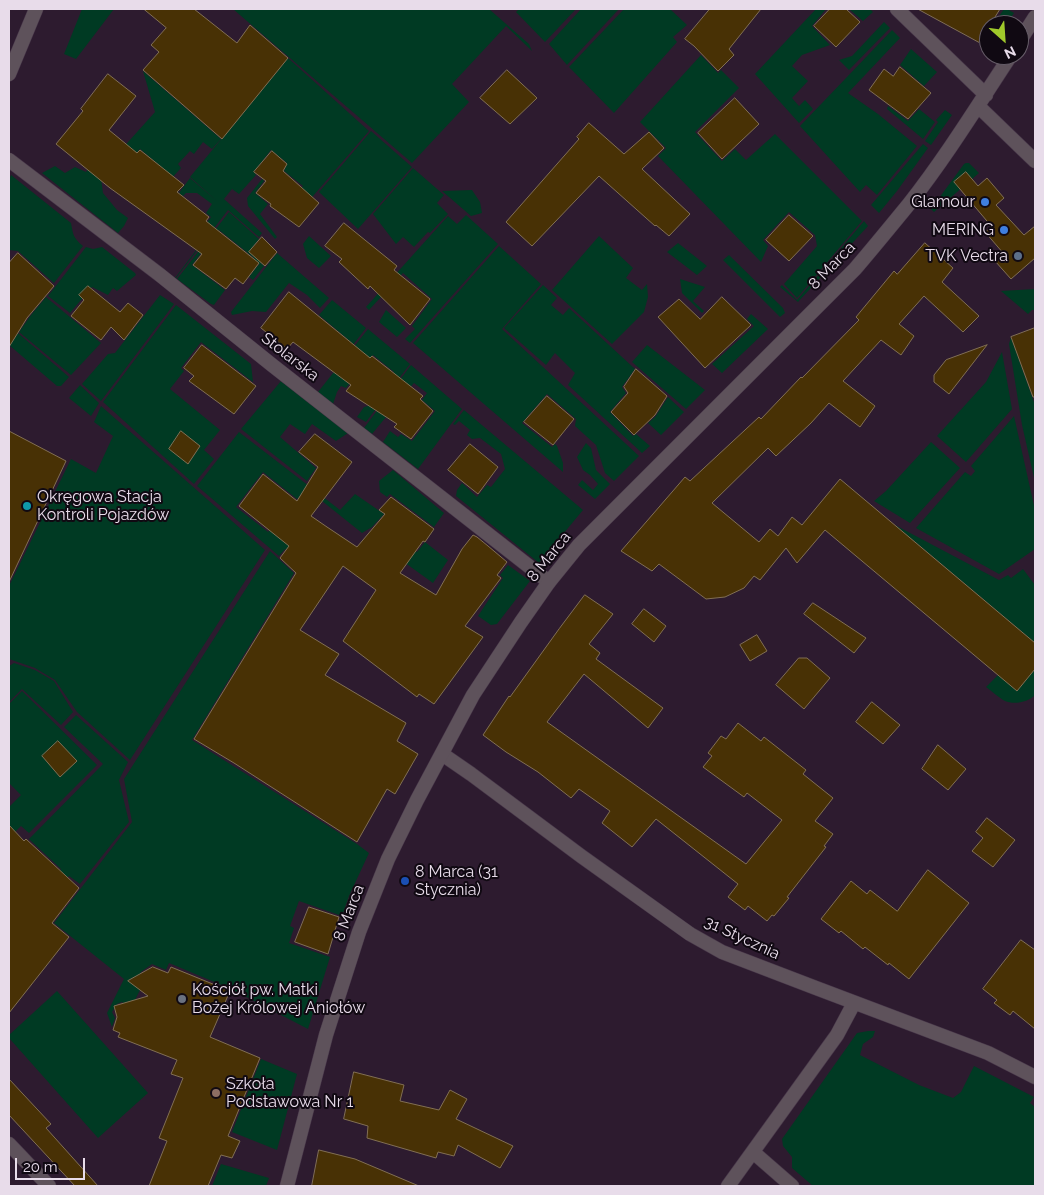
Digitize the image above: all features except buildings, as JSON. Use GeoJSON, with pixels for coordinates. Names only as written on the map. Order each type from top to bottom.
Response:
{"type":"FeatureCollection","features":[{"type":"Feature","properties":{"kind":"street"},"geometry":{"type":"LineString","coordinates":[[9,74],[36,9]]}},
{"type":"Feature","properties":{"kind":"street"},"geometry":{"type":"LineString","coordinates":[[897,9],[982,100],[1035,161]]}},
{"type":"Feature","properties":{"kind":"street","name":"8 Marca"},"geometry":{"type":"LineString","coordinates":[[287,1186],[326,1035],[359,932],[388,860],[417,800],[473,695],[549,582],[579,545],[855,269],[910,203],[1005,65]]}},
{"type":"Feature","properties":{"kind":"street","name":"Stolarska"},"geometry":{"type":"LineString","coordinates":[[12,162],[160,275],[549,582]]}},
{"type":"Feature","properties":{"kind":"street","name":"31 Stycznia"},"geometry":{"type":"LineString","coordinates":[[442,754],[690,934],[722,952],[988,1053],[1035,1077]]}},
{"type":"Feature","properties":{"kind":"street"},"geometry":{"type":"LineString","coordinates":[[728,1186],[837,1034],[854,1003]]}},
{"type":"Feature","properties":{"kind":"street"},"geometry":{"type":"LineString","coordinates":[[9,1144],[49,1186]]}},
{"type":"Feature","properties":{"kind":"street"},"geometry":{"type":"LineString","coordinates":[[753,1152],[792,1186]]}},
{"type":"Feature","properties":{"kind":"green space"},"geometry":{"type":"Polygon","coordinates":[[[82,9],[114,9],[76,59],[64,54],[82,9]]]}},
{"type":"Feature","properties":{"kind":"green space"},"geometry":{"type":"Polygon","coordinates":[[[233,9],[489,9],[529,44],[532,51],[506,26],[452,84],[469,102],[412,163],[233,9]]]}},
{"type":"Feature","properties":{"kind":"green space"},"geometry":{"type":"Polygon","coordinates":[[[519,9],[576,9],[545,42],[516,12],[519,9]]]}},
{"type":"Feature","properties":{"kind":"green space"},"geometry":{"type":"Polygon","coordinates":[[[581,9],[619,9],[567,65],[549,44],[581,9]]]}},
{"type":"Feature","properties":{"kind":"green space"},"geometry":{"type":"Polygon","coordinates":[[[624,9],[670,9],[687,25],[673,37],[677,42],[614,113],[569,67],[624,9]]]}},
{"type":"Feature","properties":{"kind":"green space"},"geometry":{"type":"Polygon","coordinates":[[[816,9],[826,9],[812,26],[830,45],[802,55],[792,66],[808,81],[792,98],[799,106],[805,100],[813,109],[799,123],[755,74],[816,9]]]}},
{"type":"Feature","properties":{"kind":"green space"},"geometry":{"type":"Polygon","coordinates":[[[849,9],[870,9],[873,12],[863,21],[849,9]]]}},
{"type":"Feature","properties":{"kind":"green space"},"geometry":{"type":"Polygon","coordinates":[[[1004,9],[1014,13],[1013,15],[1000,15],[1004,9]]]}},
{"type":"Feature","properties":{"kind":"green space"},"geometry":{"type":"Polygon","coordinates":[[[884,22],[890,28],[849,70],[839,60],[852,56],[884,22]]]}},
{"type":"Feature","properties":{"kind":"green space"},"geometry":{"type":"Polygon","coordinates":[[[892,30],[900,38],[848,93],[878,114],[917,146],[877,195],[866,185],[860,192],[800,126],[892,30]]]}},
{"type":"Feature","properties":{"kind":"green space"},"geometry":{"type":"Polygon","coordinates":[[[911,49],[937,72],[924,86],[900,65],[911,49]]]}},
{"type":"Feature","properties":{"kind":"green space"},"geometry":{"type":"Polygon","coordinates":[[[701,55],[718,73],[721,70],[739,88],[695,132],[722,161],[735,149],[746,160],[775,134],[862,221],[797,298],[784,284],[817,246],[815,235],[789,212],[763,240],[768,246],[761,262],[658,156],[666,148],[640,122],[701,55]]]}},
{"type":"Feature","properties":{"kind":"green space"},"geometry":{"type":"Polygon","coordinates":[[[288,58],[369,131],[301,210],[291,202],[303,186],[284,171],[287,163],[271,150],[254,172],[256,175],[239,194],[232,189],[224,199],[262,233],[259,237],[228,210],[175,278],[203,241],[197,236],[211,217],[206,213],[212,204],[197,193],[186,193],[183,196],[179,193],[190,178],[217,201],[190,177],[288,58]]]}},
{"type":"Feature","properties":{"kind":"green space"},"geometry":{"type":"Polygon","coordinates":[[[143,71],[221,139],[212,149],[203,142],[194,154],[190,151],[178,164],[181,168],[171,179],[181,187],[178,192],[154,171],[159,165],[140,149],[121,170],[101,178],[103,193],[117,210],[128,218],[118,233],[42,173],[55,166],[65,173],[75,167],[86,172],[100,154],[111,161],[155,112],[143,71]]]}},
{"type":"Feature","properties":{"kind":"green space"},"geometry":{"type":"Polygon","coordinates":[[[888,106],[908,121],[919,109],[935,122],[923,139],[887,109],[888,106]]]}},
{"type":"Feature","properties":{"kind":"green space"},"geometry":{"type":"Polygon","coordinates":[[[945,110],[952,115],[931,145],[925,141],[938,122],[936,120],[945,110]]]}},
{"type":"Feature","properties":{"kind":"green space"},"geometry":{"type":"Polygon","coordinates":[[[371,131],[412,167],[358,229],[319,192],[371,131]]]}},
{"type":"Feature","properties":{"kind":"green space"},"geometry":{"type":"Polygon","coordinates":[[[923,144],[928,148],[879,213],[871,205],[923,144]]]}},
{"type":"Feature","properties":{"kind":"green space"},"geometry":{"type":"Polygon","coordinates":[[[966,163],[969,163],[979,173],[934,212],[931,209],[966,163]]]}},
{"type":"Feature","properties":{"kind":"green space"},"geometry":{"type":"Polygon","coordinates":[[[413,168],[444,195],[437,203],[448,214],[414,247],[403,237],[396,244],[373,214],[413,168]]]}},
{"type":"Feature","properties":{"kind":"green space"},"geometry":{"type":"Polygon","coordinates":[[[11,175],[71,223],[74,236],[83,246],[54,283],[18,251],[9,250],[9,180],[11,175]]]}},
{"type":"Feature","properties":{"kind":"green space"},"geometry":{"type":"Polygon","coordinates":[[[262,179],[264,181],[255,193],[268,204],[260,214],[277,237],[275,239],[248,206],[247,198],[262,179]]]}},
{"type":"Feature","properties":{"kind":"green space"},"geometry":{"type":"Polygon","coordinates":[[[472,190],[480,202],[482,213],[471,216],[442,191],[472,190]]]}},
{"type":"Feature","properties":{"kind":"green space"},"geometry":{"type":"Polygon","coordinates":[[[229,212],[259,239],[253,247],[263,253],[260,262],[264,266],[253,280],[249,277],[259,264],[253,261],[254,258],[219,230],[192,265],[225,290],[214,305],[177,279],[229,212]]]}},
{"type":"Feature","properties":{"kind":"green space"},"geometry":{"type":"Polygon","coordinates":[[[466,215],[498,244],[410,343],[405,339],[415,329],[412,326],[432,299],[403,273],[369,310],[366,307],[448,216],[457,224],[466,215]]]}},
{"type":"Feature","properties":{"kind":"green space"},"geometry":{"type":"Polygon","coordinates":[[[864,221],[868,226],[798,302],[780,287],[782,285],[797,300],[864,221]]]}},
{"type":"Feature","properties":{"kind":"green space"},"geometry":{"type":"Polygon","coordinates":[[[309,236],[331,256],[319,268],[307,258],[303,244],[309,236]]]}},
{"type":"Feature","properties":{"kind":"green space"},"geometry":{"type":"Polygon","coordinates":[[[599,236],[633,268],[626,278],[642,290],[647,284],[648,297],[644,312],[612,344],[552,290],[599,236]]]}},
{"type":"Feature","properties":{"kind":"green space"},"geometry":{"type":"Polygon","coordinates":[[[678,243],[707,266],[697,275],[667,252],[678,243]]]}},
{"type":"Feature","properties":{"kind":"green space"},"geometry":{"type":"Polygon","coordinates":[[[499,246],[541,284],[502,329],[639,456],[614,481],[605,473],[596,445],[575,426],[576,419],[547,394],[522,423],[552,447],[555,444],[557,446],[563,463],[563,472],[413,343],[499,246]]]}},
{"type":"Feature","properties":{"kind":"green space"},"geometry":{"type":"Polygon","coordinates":[[[86,247],[93,249],[102,247],[136,275],[117,291],[113,288],[108,295],[92,287],[70,313],[48,296],[86,247]]]}},
{"type":"Feature","properties":{"kind":"green space"},"geometry":{"type":"Polygon","coordinates":[[[277,253],[329,298],[320,308],[307,295],[289,283],[266,312],[252,311],[232,315],[231,312],[277,253]]]}},
{"type":"Feature","properties":{"kind":"green space"},"geometry":{"type":"Polygon","coordinates":[[[729,255],[783,308],[785,313],[780,317],[723,260],[729,255]]]}},
{"type":"Feature","properties":{"kind":"green space"},"geometry":{"type":"Polygon","coordinates":[[[680,279],[705,287],[693,301],[704,311],[702,313],[682,293],[680,279]]]}},
{"type":"Feature","properties":{"kind":"green space"},"geometry":{"type":"Polygon","coordinates":[[[543,285],[557,298],[551,305],[563,315],[569,308],[635,369],[622,387],[626,393],[610,412],[633,436],[636,434],[650,446],[642,453],[568,385],[575,373],[555,353],[546,365],[504,328],[543,285]]]}},
{"type":"Feature","properties":{"kind":"green space"},"geometry":{"type":"Polygon","coordinates":[[[1035,289],[1035,310],[1028,314],[1001,291],[1035,289]]]}},
{"type":"Feature","properties":{"kind":"green space"},"geometry":{"type":"Polygon","coordinates":[[[160,295],[174,304],[101,401],[82,384],[108,354],[115,353],[160,295]]]}},
{"type":"Feature","properties":{"kind":"green space"},"geometry":{"type":"Polygon","coordinates":[[[46,297],[101,343],[71,375],[19,332],[46,297]]]}},
{"type":"Feature","properties":{"kind":"green space"},"geometry":{"type":"Polygon","coordinates":[[[332,300],[366,328],[333,371],[330,369],[351,342],[319,315],[332,300]]]}},
{"type":"Feature","properties":{"kind":"green space"},"geometry":{"type":"Polygon","coordinates":[[[176,305],[251,364],[253,382],[201,342],[181,368],[184,371],[170,389],[220,430],[204,450],[214,459],[194,484],[103,402],[176,305]]]}},
{"type":"Feature","properties":{"kind":"green space"},"geometry":{"type":"Polygon","coordinates":[[[386,310],[406,328],[397,337],[379,322],[386,310]]]}},
{"type":"Feature","properties":{"kind":"green space"},"geometry":{"type":"Polygon","coordinates":[[[751,314],[768,329],[722,373],[712,364],[754,326],[747,319],[751,314]]]}},
{"type":"Feature","properties":{"kind":"green space"},"geometry":{"type":"Polygon","coordinates":[[[368,329],[410,364],[366,422],[357,417],[364,407],[368,406],[394,372],[373,355],[346,388],[341,386],[333,404],[318,392],[368,329]]]}},
{"type":"Feature","properties":{"kind":"green space"},"geometry":{"type":"Polygon","coordinates":[[[18,333],[69,377],[61,386],[57,386],[9,345],[9,337],[14,339],[18,333]]]}},
{"type":"Feature","properties":{"kind":"green space"},"geometry":{"type":"Polygon","coordinates":[[[1011,337],[1035,405],[1035,482],[1022,425],[1009,344],[1011,337]]]}},
{"type":"Feature","properties":{"kind":"green space"},"geometry":{"type":"Polygon","coordinates":[[[647,345],[705,390],[686,409],[632,362],[647,345]]]}},
{"type":"Feature","properties":{"kind":"green space"},"geometry":{"type":"Polygon","coordinates":[[[1002,352],[1012,409],[966,462],[937,436],[986,382],[1002,352]]]}},
{"type":"Feature","properties":{"kind":"green space"},"geometry":{"type":"Polygon","coordinates":[[[411,365],[462,409],[418,469],[383,442],[390,431],[398,437],[401,434],[412,441],[435,411],[422,400],[427,393],[414,383],[384,416],[386,417],[372,434],[364,428],[411,365]]]}},
{"type":"Feature","properties":{"kind":"green space"},"geometry":{"type":"Polygon","coordinates":[[[281,381],[348,433],[336,441],[312,424],[305,434],[290,424],[280,437],[316,468],[307,481],[241,429],[281,381]]]}},
{"type":"Feature","properties":{"kind":"green space"},"geometry":{"type":"Polygon","coordinates":[[[80,385],[99,403],[91,416],[69,398],[80,385]]]}},
{"type":"Feature","properties":{"kind":"green space"},"geometry":{"type":"Polygon","coordinates":[[[668,397],[684,412],[661,435],[648,423],[655,417],[668,397]]]}},
{"type":"Feature","properties":{"kind":"green space"},"geometry":{"type":"Polygon","coordinates":[[[101,406],[265,550],[130,760],[77,712],[55,680],[35,668],[9,659],[9,586],[71,459],[96,473],[113,436],[94,422],[101,406]]]}},
{"type":"Feature","properties":{"kind":"green space"},"geometry":{"type":"Polygon","coordinates":[[[464,410],[583,510],[539,563],[456,496],[457,490],[462,483],[477,497],[487,485],[491,487],[505,469],[501,454],[480,438],[472,439],[467,435],[470,430],[459,421],[455,425],[453,424],[464,410]]]}},
{"type":"Feature","properties":{"kind":"green space"},"geometry":{"type":"Polygon","coordinates":[[[1014,416],[1035,510],[1035,549],[999,574],[916,528],[965,472],[971,476],[975,471],[971,466],[1014,416]]]}},
{"type":"Feature","properties":{"kind":"green space"},"geometry":{"type":"Polygon","coordinates":[[[239,432],[340,510],[355,494],[384,514],[372,527],[362,533],[307,489],[297,499],[263,472],[236,507],[268,532],[292,505],[295,557],[285,549],[279,556],[197,486],[239,432]]]}},
{"type":"Feature","properties":{"kind":"green space"},"geometry":{"type":"Polygon","coordinates":[[[931,442],[960,468],[910,523],[874,501],[886,491],[931,442]]]}},
{"type":"Feature","properties":{"kind":"green space"},"geometry":{"type":"Polygon","coordinates":[[[586,443],[591,448],[596,470],[610,484],[595,499],[578,485],[582,480],[593,490],[598,484],[583,470],[577,457],[586,443]]]}},
{"type":"Feature","properties":{"kind":"green space"},"geometry":{"type":"Polygon","coordinates":[[[393,470],[444,513],[434,527],[390,494],[387,497],[380,492],[379,481],[393,470]]]}},
{"type":"Feature","properties":{"kind":"green space"},"geometry":{"type":"Polygon","coordinates":[[[895,525],[999,580],[1008,575],[1011,578],[1023,569],[1035,585],[1035,643],[895,525]]]}},
{"type":"Feature","properties":{"kind":"green space"},"geometry":{"type":"Polygon","coordinates":[[[388,531],[417,552],[425,542],[448,560],[433,583],[383,547],[388,531]]]}},
{"type":"Feature","properties":{"kind":"green space"},"geometry":{"type":"Polygon","coordinates":[[[270,551],[294,573],[192,740],[369,853],[342,916],[299,901],[290,926],[294,928],[289,943],[330,957],[308,1029],[231,989],[169,963],[166,970],[152,964],[141,972],[137,982],[140,990],[133,1004],[129,1007],[122,1002],[117,1004],[112,1012],[115,1018],[112,1027],[107,1013],[124,979],[54,923],[132,822],[124,779],[270,551]]]}},
{"type":"Feature","properties":{"kind":"green space"},"geometry":{"type":"Polygon","coordinates":[[[508,565],[530,581],[497,624],[491,625],[478,616],[503,578],[500,575],[508,565]]]}},
{"type":"Feature","properties":{"kind":"green space"},"geometry":{"type":"Polygon","coordinates":[[[14,663],[35,670],[54,681],[73,712],[61,725],[22,689],[9,702],[9,666],[14,663]]]}},
{"type":"Feature","properties":{"kind":"green space"},"geometry":{"type":"Polygon","coordinates":[[[1035,669],[1035,695],[1025,701],[1013,703],[1005,701],[986,687],[998,675],[1017,690],[1035,669]]]}},
{"type":"Feature","properties":{"kind":"green space"},"geometry":{"type":"Polygon","coordinates":[[[22,691],[97,765],[29,833],[21,826],[13,834],[9,829],[9,807],[21,795],[9,783],[9,704],[22,691]]]}},
{"type":"Feature","properties":{"kind":"green space"},"geometry":{"type":"Polygon","coordinates":[[[76,715],[128,762],[119,780],[129,822],[80,884],[69,876],[42,905],[45,888],[61,869],[29,839],[103,764],[64,727],[76,715]]]}},
{"type":"Feature","properties":{"kind":"green space"},"geometry":{"type":"Polygon","coordinates":[[[57,991],[148,1093],[98,1138],[9,1038],[9,1035],[57,991]]]}},
{"type":"Feature","properties":{"kind":"green space"},"geometry":{"type":"Polygon","coordinates":[[[875,1031],[873,1037],[863,1044],[860,1055],[919,1085],[953,1098],[961,1092],[974,1066],[1034,1097],[1030,1103],[1035,1107],[1035,1186],[813,1186],[792,1168],[792,1157],[783,1146],[782,1139],[857,1033],[875,1031]]]}},
{"type":"Feature","properties":{"kind":"green space"},"geometry":{"type":"Polygon","coordinates":[[[261,1059],[297,1074],[277,1150],[232,1132],[261,1059]]]}},
{"type":"Feature","properties":{"kind":"green space"},"geometry":{"type":"Polygon","coordinates":[[[221,1164],[269,1178],[266,1186],[212,1186],[221,1164]]]}},
{"type":"Feature","properties":{"kind":"place","name":"Glamour"},"geometry":{"type":"Point","coordinates":[985,202]}},
{"type":"Feature","properties":{"kind":"place","name":"MERING"},"geometry":{"type":"Point","coordinates":[1004,230]}},
{"type":"Feature","properties":{"kind":"place","name":"TVK Vectra"},"geometry":{"type":"Point","coordinates":[1018,256]}},
{"type":"Feature","properties":{"kind":"place","name":"Okręgowa Stacja Kontroli Pojazdów"},"geometry":{"type":"Point","coordinates":[27,506]}},
{"type":"Feature","properties":{"kind":"place","name":"8 Marca (31 Stycznia)"},"geometry":{"type":"Point","coordinates":[405,881]}},
{"type":"Feature","properties":{"kind":"place","name":"Kościół pw. Matki Bożej Królowej Aniołów"},"geometry":{"type":"Point","coordinates":[182,999]}},
{"type":"Feature","properties":{"kind":"place","name":"Szkoła Podstawowa Nr 1"},"geometry":{"type":"Point","coordinates":[216,1093]}}]}
